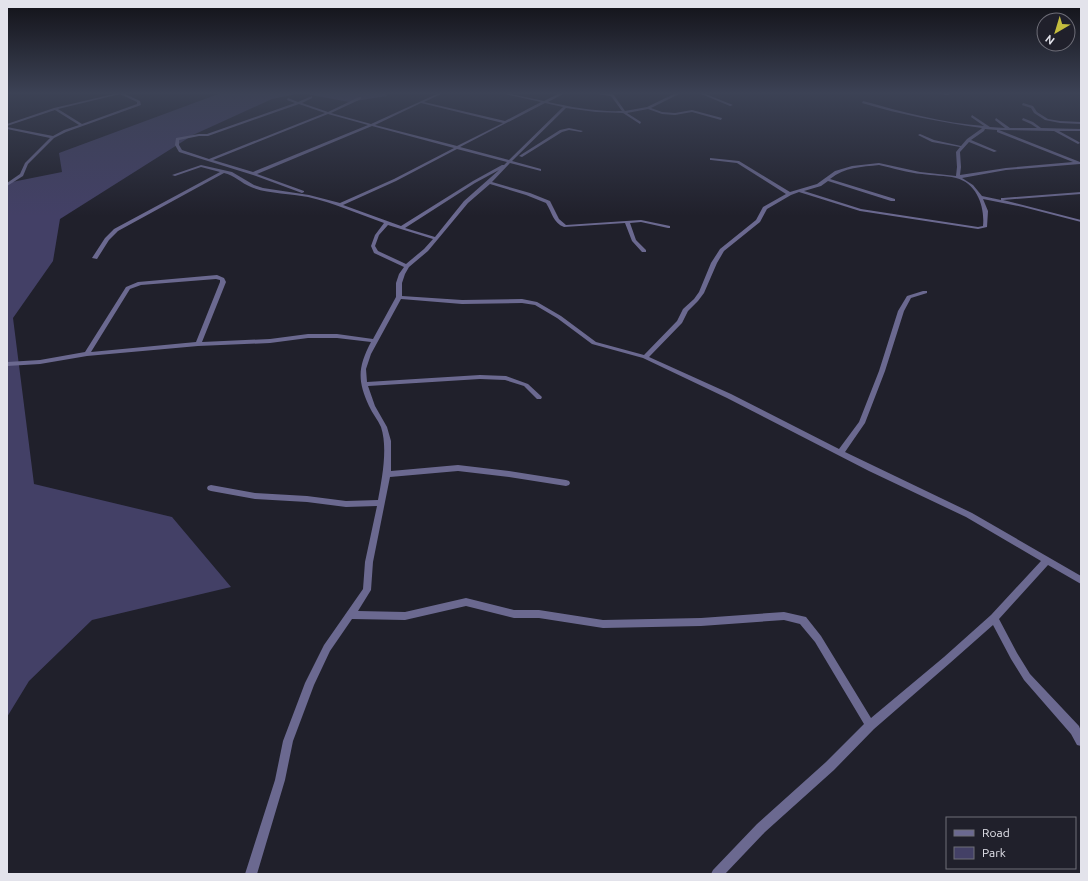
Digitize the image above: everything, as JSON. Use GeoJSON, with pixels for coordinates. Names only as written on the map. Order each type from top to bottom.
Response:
{"type":"FeatureCollection","features":[{"type":"Feature","properties":{"kind":"street"},"geometry":{"type":"LineString","coordinates":[[38,134],[53,137]]}},
{"type":"Feature","properties":{"kind":"street"},"geometry":{"type":"LineString","coordinates":[[7,185],[22,175],[26,164],[53,137],[60,134]]}},
{"type":"Feature","properties":{"kind":"street"},"geometry":{"type":"LineString","coordinates":[[210,134],[177,139],[177,145],[180,151],[254,174],[401,228],[434,238]]}},
{"type":"Feature","properties":{"kind":"street"},"geometry":{"type":"LineString","coordinates":[[209,160],[275,134]]}},
{"type":"Feature","properties":{"kind":"street"},"geometry":{"type":"LineString","coordinates":[[174,175],[202,166],[222,172],[254,174],[349,134]]}},
{"type":"Feature","properties":{"kind":"street"},"geometry":{"type":"LineString","coordinates":[[407,134],[540,170]]}},
{"type":"Feature","properties":{"kind":"street"},"geometry":{"type":"LineString","coordinates":[[231,173],[252,186],[309,196],[340,206],[483,134]]}},
{"type":"Feature","properties":{"kind":"street"},"geometry":{"type":"LineString","coordinates":[[251,874],[280,780],[288,741],[310,683],[327,648],[367,590],[369,562],[387,474],[387,441],[384,427],[372,406],[364,384],[363,370],[368,354],[399,297],[399,284],[402,274],[407,266],[426,250],[434,238],[466,202],[489,182],[538,134]]}},
{"type":"Feature","properties":{"kind":"street"},"geometry":{"type":"LineString","coordinates":[[401,228],[474,182],[556,134]]}},
{"type":"Feature","properties":{"kind":"street"},"geometry":{"type":"LineString","coordinates":[[958,177],[960,167],[958,152],[968,140],[977,134]]}},
{"type":"Feature","properties":{"kind":"street"},"geometry":{"type":"LineString","coordinates":[[1006,134],[1080,164]]}},
{"type":"Feature","properties":{"kind":"street"},"geometry":{"type":"LineString","coordinates":[[1062,134],[1078,143]]}},
{"type":"Feature","properties":{"kind":"street"},"geometry":{"type":"LineString","coordinates":[[920,136],[933,141],[963,147]]}},
{"type":"Feature","properties":{"kind":"street"},"geometry":{"type":"LineString","coordinates":[[968,140],[995,151]]}},
{"type":"Feature","properties":{"kind":"street"},"geometry":{"type":"LineString","coordinates":[[711,159],[738,162],[789,194]]}},
{"type":"Feature","properties":{"kind":"street"},"geometry":{"type":"LineString","coordinates":[[644,357],[680,322],[685,310],[702,292],[714,263],[722,250],[758,221],[765,208],[789,194],[819,185],[836,172],[852,167],[879,164],[920,173],[958,177],[1006,169],[1080,164]]}},
{"type":"Feature","properties":{"kind":"street"},"geometry":{"type":"LineString","coordinates":[[95,258],[107,239],[116,230],[222,172]]}},
{"type":"Feature","properties":{"kind":"street"},"geometry":{"type":"LineString","coordinates":[[799,191],[860,210],[978,228],[985,227],[987,218],[982,198],[964,180],[958,177]]}},
{"type":"Feature","properties":{"kind":"street"},"geometry":{"type":"LineString","coordinates":[[827,179],[893,200]]}},
{"type":"Feature","properties":{"kind":"street"},"geometry":{"type":"LineString","coordinates":[[489,182],[548,202],[557,222],[566,226],[648,222],[668,227]]}},
{"type":"Feature","properties":{"kind":"street"},"geometry":{"type":"LineString","coordinates":[[995,200],[1081,193]]}},
{"type":"Feature","properties":{"kind":"street"},"geometry":{"type":"LineString","coordinates":[[982,198],[1081,221]]}},
{"type":"Feature","properties":{"kind":"street"},"geometry":{"type":"LineString","coordinates":[[627,222],[634,241],[644,251]]}},
{"type":"Feature","properties":{"kind":"street"},"geometry":{"type":"LineString","coordinates":[[387,223],[374,240],[373,246],[376,252],[407,266]]}},
{"type":"Feature","properties":{"kind":"street"},"geometry":{"type":"LineString","coordinates":[[394,260],[402,274]]}},
{"type":"Feature","properties":{"kind":"street"},"geometry":{"type":"LineString","coordinates":[[87,354],[128,288],[140,283],[217,277],[222,279],[223,282],[198,344]]}},
{"type":"Feature","properties":{"kind":"street"},"geometry":{"type":"LineString","coordinates":[[840,453],[862,423],[882,371],[901,311],[909,296],[925,292]]}},
{"type":"Feature","properties":{"kind":"street"},"geometry":{"type":"LineString","coordinates":[[399,297],[462,302],[522,301],[537,304],[559,317],[594,343],[644,357],[729,396],[840,453],[969,515],[1034,551],[1047,561],[1081,580]]}},
{"type":"Feature","properties":{"kind":"street"},"geometry":{"type":"LineString","coordinates":[[7,364],[40,362],[87,354],[308,336],[337,336],[375,341]]}},
{"type":"Feature","properties":{"kind":"street"},"geometry":{"type":"LineString","coordinates":[[364,384],[480,377],[506,378],[526,385],[539,397]]}},
{"type":"Feature","properties":{"kind":"street"},"geometry":{"type":"LineString","coordinates":[[387,474],[458,468],[566,483]]}},
{"type":"Feature","properties":{"kind":"street"},"geometry":{"type":"LineString","coordinates":[[211,488],[255,496],[307,499],[346,504],[381,503]]}},
{"type":"Feature","properties":{"kind":"street"},"geometry":{"type":"LineString","coordinates":[[718,874],[761,828],[830,766],[870,724],[947,660],[994,618],[1047,561]]}},
{"type":"Feature","properties":{"kind":"street"},"geometry":{"type":"LineString","coordinates":[[350,615],[405,616],[466,602],[514,614],[539,614],[603,624],[701,622],[784,616],[803,620],[818,639],[870,724]]}},
{"type":"Feature","properties":{"kind":"street"},"geometry":{"type":"LineString","coordinates":[[994,618],[1027,677],[1075,730],[1081,740]]}},
{"type":"Feature","properties":{"kind":"green space"},"geometry":{"type":"Polygon","coordinates":[[[110,134],[195,134],[60,219],[53,261],[13,318],[34,484],[172,517],[231,587],[92,620],[29,681],[7,717],[7,183],[62,172],[59,153],[110,134]]]}}]}
